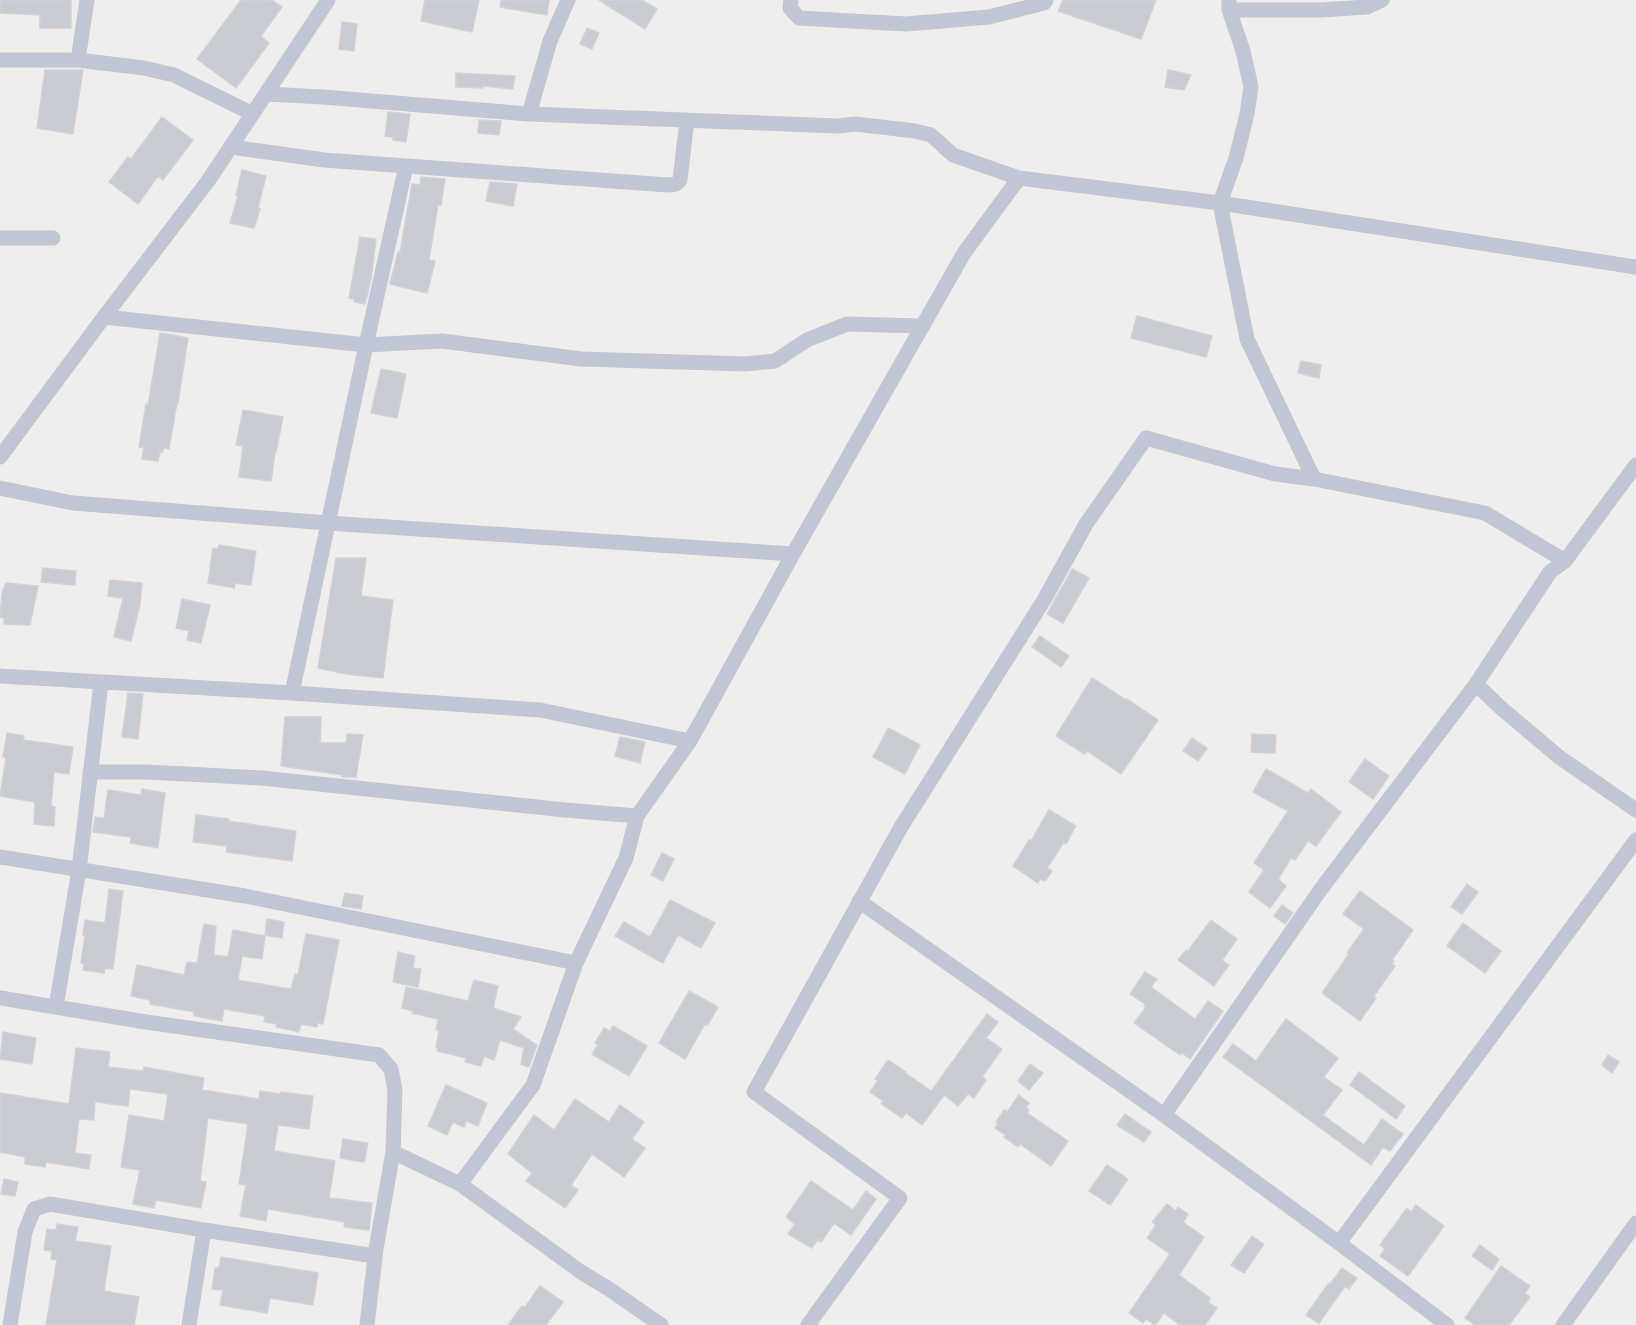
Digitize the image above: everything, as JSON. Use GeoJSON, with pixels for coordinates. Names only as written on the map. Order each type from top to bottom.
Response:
{"type":"FeatureCollection","features":[{"type":"Feature","properties":{"kind":"street"},"geometry":{"type":"LineString","coordinates":[[78,60],[87,0]]}},
{"type":"Feature","properties":{"kind":"street"},"geometry":{"type":"LineString","coordinates":[[0,457],[208,181],[328,0]]}},
{"type":"Feature","properties":{"kind":"street"},"geometry":{"type":"LineString","coordinates":[[529,114],[550,41],[568,0]]}},
{"type":"Feature","properties":{"kind":"street"},"geometry":{"type":"LineString","coordinates":[[791,0],[790,8],[799,18],[906,24],[989,17],[1044,3],[1046,0]]}},
{"type":"Feature","properties":{"kind":"street"},"geometry":{"type":"LineString","coordinates":[[1314,479],[1247,339],[1220,203],[1236,158],[1251,87],[1229,5],[1321,10],[1367,7],[1382,0]]}},
{"type":"Feature","properties":{"kind":"street"},"geometry":{"type":"LineString","coordinates":[[0,60],[78,60],[144,68],[174,75],[253,114]]}},
{"type":"Feature","properties":{"kind":"street"},"geometry":{"type":"LineString","coordinates":[[266,94],[529,114],[838,126],[855,124],[915,131],[931,135],[953,155],[1019,178],[1220,203],[1636,267]]}},
{"type":"Feature","properties":{"kind":"street"},"geometry":{"type":"LineString","coordinates":[[231,147],[324,159],[668,185],[676,184],[680,180],[687,120]]}},
{"type":"Feature","properties":{"kind":"street"},"geometry":{"type":"LineString","coordinates":[[292,693],[406,166]]}},
{"type":"Feature","properties":{"kind":"street"},"geometry":{"type":"LineString","coordinates":[[460,1184],[533,1085],[576,963],[626,858],[638,816],[690,741],[964,254],[1019,178]]}},
{"type":"Feature","properties":{"kind":"street"},"geometry":{"type":"LineString","coordinates":[[0,238],[53,238]]}},
{"type":"Feature","properties":{"kind":"street"},"geometry":{"type":"LineString","coordinates":[[104,317],[366,345],[442,341],[581,359],[746,364],[775,360],[807,340],[847,324],[923,326]]}},
{"type":"Feature","properties":{"kind":"street"},"geometry":{"type":"LineString","coordinates":[[808,1325],[900,1198],[754,1092],[901,827],[1044,600],[1086,524],[1146,438],[1275,474],[1314,479],[1485,513],[1565,561]]}},
{"type":"Feature","properties":{"kind":"street"},"geometry":{"type":"LineString","coordinates":[[1164,1115],[1321,889],[1476,684],[1550,572],[1565,561],[1636,465]]}},
{"type":"Feature","properties":{"kind":"street"},"geometry":{"type":"LineString","coordinates":[[0,488],[73,503],[328,523],[794,554]]}},
{"type":"Feature","properties":{"kind":"street"},"geometry":{"type":"LineString","coordinates":[[0,676],[540,710],[690,741]]}},
{"type":"Feature","properties":{"kind":"street"},"geometry":{"type":"LineString","coordinates":[[56,1007],[79,870],[101,683]]}},
{"type":"Feature","properties":{"kind":"street"},"geometry":{"type":"LineString","coordinates":[[1476,684],[1559,757],[1636,810]]}},
{"type":"Feature","properties":{"kind":"street"},"geometry":{"type":"LineString","coordinates":[[90,772],[147,772],[262,778],[638,816]]}},
{"type":"Feature","properties":{"kind":"street"},"geometry":{"type":"LineString","coordinates":[[1339,1243],[1636,840]]}},
{"type":"Feature","properties":{"kind":"street"},"geometry":{"type":"LineString","coordinates":[[0,857],[245,896],[576,963]]}},
{"type":"Feature","properties":{"kind":"street"},"geometry":{"type":"LineString","coordinates":[[859,901],[1164,1115],[1447,1325]]}},
{"type":"Feature","properties":{"kind":"street"},"geometry":{"type":"LineString","coordinates":[[0,998],[146,1022],[379,1054],[392,1070],[395,1090],[393,1152],[375,1256],[367,1325]]}},
{"type":"Feature","properties":{"kind":"street"},"geometry":{"type":"LineString","coordinates":[[393,1152],[460,1184],[655,1324]]}},
{"type":"Feature","properties":{"kind":"street"},"geometry":{"type":"LineString","coordinates":[[10,1325],[25,1232],[34,1209],[50,1204],[375,1256]]}},
{"type":"Feature","properties":{"kind":"street"},"geometry":{"type":"LineString","coordinates":[[1563,1325],[1636,1223]]}},
{"type":"Feature","properties":{"kind":"street"},"geometry":{"type":"LineString","coordinates":[[189,1325],[204,1230]]}},
{"type":"Feature","properties":{"kind":"building"},"geometry":{"type":"Polygon","coordinates":[[[0,0],[71,0],[71,28],[40,28],[40,15],[0,13],[0,0]]]}},
{"type":"Feature","properties":{"kind":"building"},"geometry":{"type":"Polygon","coordinates":[[[241,0],[271,0],[282,7],[261,36],[269,43],[236,88],[197,59],[241,0]]]}},
{"type":"Feature","properties":{"kind":"building"},"geometry":{"type":"Polygon","coordinates":[[[425,0],[479,0],[472,32],[421,21],[425,0]]]}},
{"type":"Feature","properties":{"kind":"building"},"geometry":{"type":"Polygon","coordinates":[[[501,0],[549,0],[547,15],[500,7],[501,0]]]}},
{"type":"Feature","properties":{"kind":"building"},"geometry":{"type":"Polygon","coordinates":[[[599,0],[642,0],[657,9],[645,29],[599,0]]]}},
{"type":"Feature","properties":{"kind":"building"},"geometry":{"type":"Polygon","coordinates":[[[1063,0],[1156,0],[1141,39],[1058,11],[1063,0]]]}},
{"type":"Feature","properties":{"kind":"building"},"geometry":{"type":"Polygon","coordinates":[[[342,22],[357,24],[354,51],[339,49],[342,22]]]}},
{"type":"Feature","properties":{"kind":"building"},"geometry":{"type":"Polygon","coordinates":[[[587,28],[599,33],[592,49],[580,44],[587,28]]]}},
{"type":"Feature","properties":{"kind":"building"},"geometry":{"type":"Polygon","coordinates":[[[45,70],[83,70],[73,134],[37,128],[45,70]]]}},
{"type":"Feature","properties":{"kind":"building"},"geometry":{"type":"Polygon","coordinates":[[[1168,70],[1191,75],[1184,90],[1165,87],[1168,70]]]}},
{"type":"Feature","properties":{"kind":"building"},"geometry":{"type":"Polygon","coordinates":[[[456,73],[515,76],[513,89],[483,86],[483,88],[456,87],[456,73]]]}},
{"type":"Feature","properties":{"kind":"building"},"geometry":{"type":"Polygon","coordinates":[[[388,112],[410,114],[406,142],[385,136],[388,112]]]}},
{"type":"Feature","properties":{"kind":"building"},"geometry":{"type":"Polygon","coordinates":[[[162,117],[193,140],[163,180],[158,176],[138,204],[109,182],[128,157],[131,159],[162,117]]]}},
{"type":"Feature","properties":{"kind":"building"},"geometry":{"type":"Polygon","coordinates":[[[479,120],[501,121],[499,135],[478,133],[479,120]]]}},
{"type":"Feature","properties":{"kind":"building"},"geometry":{"type":"Polygon","coordinates":[[[242,170],[266,176],[254,228],[230,223],[238,196],[236,195],[242,170]]]}},
{"type":"Feature","properties":{"kind":"building"},"geometry":{"type":"Polygon","coordinates":[[[421,177],[445,179],[441,205],[438,205],[429,260],[435,261],[427,293],[390,284],[398,252],[400,252],[412,184],[420,185],[421,177]]]}},
{"type":"Feature","properties":{"kind":"building"},"geometry":{"type":"Polygon","coordinates":[[[490,182],[517,184],[513,206],[486,201],[490,182]]]}},
{"type":"Feature","properties":{"kind":"building"},"geometry":{"type":"Polygon","coordinates":[[[360,237],[376,239],[365,304],[354,302],[354,299],[349,298],[360,237]]]}},
{"type":"Feature","properties":{"kind":"building"},"geometry":{"type":"Polygon","coordinates":[[[1137,316],[1212,336],[1206,357],[1131,338],[1137,316]]]}},
{"type":"Feature","properties":{"kind":"building"},"geometry":{"type":"Polygon","coordinates":[[[160,333],[188,338],[169,449],[163,448],[158,461],[142,459],[144,448],[139,447],[160,333]]]}},
{"type":"Feature","properties":{"kind":"building"},"geometry":{"type":"Polygon","coordinates":[[[1301,361],[1321,365],[1319,378],[1298,373],[1301,361]]]}},
{"type":"Feature","properties":{"kind":"building"},"geometry":{"type":"Polygon","coordinates":[[[381,369],[406,374],[397,418],[371,413],[381,369]]]}},
{"type":"Feature","properties":{"kind":"building"},"geometry":{"type":"Polygon","coordinates":[[[243,410],[283,417],[271,481],[239,477],[243,446],[236,445],[243,410]]]}},
{"type":"Feature","properties":{"kind":"building"},"geometry":{"type":"Polygon","coordinates":[[[219,545],[256,551],[251,585],[235,583],[234,588],[208,583],[213,548],[218,549],[219,545]]]}},
{"type":"Feature","properties":{"kind":"building"},"geometry":{"type":"Polygon","coordinates":[[[336,558],[366,558],[361,596],[393,600],[383,678],[318,668],[336,558]]]}},
{"type":"Feature","properties":{"kind":"building"},"geometry":{"type":"Polygon","coordinates":[[[43,568],[76,571],[75,585],[41,582],[43,568]]]}},
{"type":"Feature","properties":{"kind":"building"},"geometry":{"type":"Polygon","coordinates":[[[1072,569],[1089,578],[1063,623],[1047,614],[1072,569]]]}},
{"type":"Feature","properties":{"kind":"building"},"geometry":{"type":"Polygon","coordinates":[[[110,580],[142,583],[140,604],[131,641],[114,637],[123,598],[108,596],[110,580]]]}},
{"type":"Feature","properties":{"kind":"building"},"geometry":{"type":"Polygon","coordinates":[[[6,583],[38,586],[30,625],[4,624],[4,618],[0,617],[2,593],[6,583]]]}},
{"type":"Feature","properties":{"kind":"building"},"geometry":{"type":"Polygon","coordinates":[[[182,599],[210,605],[201,643],[187,640],[189,631],[176,628],[182,599]]]}},
{"type":"Feature","properties":{"kind":"building"},"geometry":{"type":"Polygon","coordinates":[[[1040,636],[1069,656],[1061,667],[1032,647],[1040,636]]]}},
{"type":"Feature","properties":{"kind":"building"},"geometry":{"type":"Polygon","coordinates":[[[1092,678],[1158,720],[1121,774],[1087,751],[1085,754],[1056,736],[1092,678]]]}},
{"type":"Feature","properties":{"kind":"building"},"geometry":{"type":"Polygon","coordinates":[[[128,693],[143,694],[138,739],[122,737],[128,693]]]}},
{"type":"Feature","properties":{"kind":"building"},"geometry":{"type":"Polygon","coordinates":[[[285,717],[321,717],[320,743],[346,743],[347,734],[363,735],[356,777],[342,777],[343,775],[281,766],[285,717]]]}},
{"type":"Feature","properties":{"kind":"building"},"geometry":{"type":"Polygon","coordinates":[[[888,728],[920,745],[905,774],[873,757],[888,728]]]}},
{"type":"Feature","properties":{"kind":"building"},"geometry":{"type":"Polygon","coordinates":[[[7,733],[24,736],[23,740],[73,747],[69,774],[54,772],[51,806],[55,807],[54,826],[34,824],[35,802],[0,796],[7,733]]]}},
{"type":"Feature","properties":{"kind":"building"},"geometry":{"type":"Polygon","coordinates":[[[1252,734],[1276,735],[1275,753],[1251,752],[1252,734]]]}},
{"type":"Feature","properties":{"kind":"building"},"geometry":{"type":"Polygon","coordinates":[[[620,737],[645,742],[640,763],[615,756],[620,737]]]}},
{"type":"Feature","properties":{"kind":"building"},"geometry":{"type":"Polygon","coordinates":[[[1192,738],[1207,748],[1198,761],[1183,751],[1192,738]]]}},
{"type":"Feature","properties":{"kind":"building"},"geometry":{"type":"Polygon","coordinates":[[[1365,759],[1389,776],[1373,799],[1349,782],[1365,759]]]}},
{"type":"Feature","properties":{"kind":"building"},"geometry":{"type":"Polygon","coordinates":[[[1266,769],[1308,793],[1311,789],[1341,812],[1316,846],[1308,841],[1295,860],[1291,858],[1278,879],[1286,886],[1270,908],[1249,892],[1264,870],[1254,863],[1288,811],[1253,792],[1266,769]]]}},
{"type":"Feature","properties":{"kind":"building"},"geometry":{"type":"Polygon","coordinates":[[[142,789],[165,793],[158,848],[130,843],[131,837],[93,832],[95,817],[104,818],[108,790],[141,795],[142,789]]]}},
{"type":"Feature","properties":{"kind":"building"},"geometry":{"type":"Polygon","coordinates":[[[1049,810],[1076,826],[1066,844],[1064,842],[1047,868],[1052,871],[1045,881],[1040,879],[1038,883],[1013,866],[1049,810]]]}},
{"type":"Feature","properties":{"kind":"building"},"geometry":{"type":"Polygon","coordinates":[[[196,815],[296,831],[292,861],[226,852],[227,846],[193,842],[196,815]]]}},
{"type":"Feature","properties":{"kind":"building"},"geometry":{"type":"Polygon","coordinates":[[[662,853],[674,859],[663,881],[651,875],[662,853]]]}},
{"type":"Feature","properties":{"kind":"building"},"geometry":{"type":"Polygon","coordinates":[[[1467,884],[1478,892],[1462,914],[1451,907],[1467,884]]]}},
{"type":"Feature","properties":{"kind":"building"},"geometry":{"type":"Polygon","coordinates":[[[109,889],[123,891],[113,969],[105,968],[104,973],[83,970],[84,963],[81,963],[85,920],[105,923],[109,889]]]}},
{"type":"Feature","properties":{"kind":"building"},"geometry":{"type":"Polygon","coordinates":[[[1360,891],[1413,930],[1392,960],[1395,966],[1360,1021],[1322,993],[1364,929],[1343,914],[1360,891]]]}},
{"type":"Feature","properties":{"kind":"building"},"geometry":{"type":"Polygon","coordinates":[[[345,893],[363,896],[361,909],[342,906],[345,893]]]}},
{"type":"Feature","properties":{"kind":"building"},"geometry":{"type":"Polygon","coordinates":[[[670,900],[715,923],[701,948],[678,935],[663,963],[615,936],[624,922],[650,937],[670,900]]]}},
{"type":"Feature","properties":{"kind":"building"},"geometry":{"type":"Polygon","coordinates":[[[1282,905],[1293,913],[1285,924],[1274,916],[1282,905]]]}},
{"type":"Feature","properties":{"kind":"building"},"geometry":{"type":"Polygon","coordinates":[[[267,919],[284,922],[282,938],[265,935],[267,919]]]}},
{"type":"Feature","properties":{"kind":"building"},"geometry":{"type":"Polygon","coordinates":[[[1211,920],[1237,939],[1222,960],[1229,965],[1214,986],[1178,960],[1186,950],[1188,951],[1211,920]]]}},
{"type":"Feature","properties":{"kind":"building"},"geometry":{"type":"Polygon","coordinates":[[[1463,923],[1501,951],[1485,973],[1447,946],[1463,923]]]}},
{"type":"Feature","properties":{"kind":"building"},"geometry":{"type":"Polygon","coordinates":[[[204,924],[216,926],[214,955],[228,957],[233,930],[265,936],[262,959],[242,956],[238,980],[291,989],[295,974],[298,975],[306,934],[339,940],[323,1024],[317,1023],[317,1027],[301,1024],[299,1032],[264,1022],[265,1016],[224,1009],[222,1021],[194,1016],[194,1012],[150,1004],[150,1000],[131,996],[137,965],[184,975],[187,962],[197,963],[204,924]]]}},
{"type":"Feature","properties":{"kind":"building"},"geometry":{"type":"Polygon","coordinates":[[[398,952],[415,956],[413,968],[421,969],[418,987],[393,982],[398,952]]]}},
{"type":"Feature","properties":{"kind":"building"},"geometry":{"type":"Polygon","coordinates":[[[1145,972],[1157,979],[1151,987],[1195,1019],[1208,1001],[1223,1011],[1190,1059],[1182,1053],[1180,1055],[1134,1023],[1146,1007],[1130,994],[1145,972]]]}},
{"type":"Feature","properties":{"kind":"building"},"geometry":{"type":"Polygon","coordinates":[[[474,980],[498,986],[493,1008],[521,1017],[513,1029],[537,1045],[529,1067],[521,1064],[524,1048],[500,1040],[494,1060],[484,1056],[481,1066],[465,1062],[466,1058],[437,1051],[438,1019],[412,1013],[413,1011],[402,1008],[406,987],[468,1001],[474,980]]]}},
{"type":"Feature","properties":{"kind":"building"},"geometry":{"type":"Polygon","coordinates":[[[689,991],[718,1007],[708,1025],[705,1024],[685,1059],[659,1043],[689,991]]]}},
{"type":"Feature","properties":{"kind":"building"},"geometry":{"type":"Polygon","coordinates":[[[987,1014],[998,1022],[986,1038],[1002,1049],[982,1077],[986,1080],[974,1098],[968,1094],[958,1106],[944,1095],[922,1125],[906,1113],[902,1118],[881,1104],[883,1101],[870,1092],[878,1081],[875,1079],[888,1060],[932,1090],[987,1014]]]}},
{"type":"Feature","properties":{"kind":"building"},"geometry":{"type":"Polygon","coordinates":[[[1286,1019],[1338,1058],[1324,1077],[1342,1090],[1323,1115],[1364,1145],[1382,1119],[1403,1134],[1390,1151],[1383,1147],[1371,1165],[1223,1057],[1233,1044],[1256,1061],[1286,1019]]]}},
{"type":"Feature","properties":{"kind":"building"},"geometry":{"type":"Polygon","coordinates":[[[613,1026],[647,1046],[629,1076],[592,1054],[598,1045],[595,1043],[604,1028],[610,1031],[613,1026]]]}},
{"type":"Feature","properties":{"kind":"building"},"geometry":{"type":"Polygon","coordinates":[[[3,1032],[36,1038],[32,1064],[0,1059],[3,1032]]]}},
{"type":"Feature","properties":{"kind":"building"},"geometry":{"type":"Polygon","coordinates":[[[76,1048],[110,1052],[108,1067],[143,1071],[144,1067],[204,1078],[202,1090],[259,1099],[260,1091],[313,1096],[309,1129],[278,1125],[274,1151],[335,1161],[329,1198],[372,1203],[369,1230],[344,1227],[345,1222],[268,1209],[266,1221],[240,1216],[246,1185],[239,1184],[248,1124],[208,1118],[200,1181],[206,1182],[201,1208],[156,1200],[154,1208],[133,1204],[140,1170],[121,1167],[129,1115],[164,1121],[168,1094],[130,1089],[128,1106],[95,1102],[94,1120],[79,1119],[75,1153],[91,1155],[89,1169],[46,1162],[45,1167],[25,1164],[25,1157],[0,1152],[0,1093],[69,1104],[76,1048]]]}},
{"type":"Feature","properties":{"kind":"building"},"geometry":{"type":"Polygon","coordinates":[[[1608,1055],[1619,1062],[1612,1073],[1602,1065],[1608,1055]]]}},
{"type":"Feature","properties":{"kind":"building"},"geometry":{"type":"Polygon","coordinates":[[[1030,1064],[1043,1073],[1029,1090],[1018,1081],[1030,1064]]]}},
{"type":"Feature","properties":{"kind":"building"},"geometry":{"type":"Polygon","coordinates":[[[1359,1072],[1405,1106],[1396,1119],[1350,1085],[1359,1072]]]}},
{"type":"Feature","properties":{"kind":"building"},"geometry":{"type":"Polygon","coordinates":[[[446,1085],[487,1103],[478,1126],[466,1121],[464,1127],[453,1122],[447,1135],[428,1126],[446,1085]]]}},
{"type":"Feature","properties":{"kind":"building"},"geometry":{"type":"Polygon","coordinates":[[[1019,1095],[1029,1103],[1026,1108],[1029,1110],[1027,1113],[1068,1141],[1051,1166],[1020,1144],[1018,1147],[995,1128],[1004,1110],[1007,1112],[1019,1095]]]}},
{"type":"Feature","properties":{"kind":"building"},"geometry":{"type":"Polygon","coordinates":[[[575,1099],[609,1122],[620,1105],[644,1122],[632,1139],[645,1148],[624,1177],[592,1154],[571,1185],[578,1190],[565,1208],[526,1181],[532,1173],[508,1154],[534,1115],[554,1130],[575,1099]]]}},
{"type":"Feature","properties":{"kind":"building"},"geometry":{"type":"Polygon","coordinates":[[[1125,1114],[1151,1132],[1144,1142],[1117,1125],[1125,1114]]]}},
{"type":"Feature","properties":{"kind":"building"},"geometry":{"type":"Polygon","coordinates":[[[343,1139],[368,1143],[364,1162],[340,1158],[343,1139]]]}},
{"type":"Feature","properties":{"kind":"building"},"geometry":{"type":"Polygon","coordinates":[[[1107,1165],[1128,1179],[1110,1205],[1089,1191],[1107,1165]]]}},
{"type":"Feature","properties":{"kind":"building"},"geometry":{"type":"Polygon","coordinates":[[[4,1179],[18,1182],[15,1196],[1,1194],[4,1179]]]}},
{"type":"Feature","properties":{"kind":"building"},"geometry":{"type":"Polygon","coordinates":[[[811,1181],[853,1210],[866,1191],[876,1199],[851,1235],[834,1223],[821,1242],[818,1239],[812,1248],[788,1234],[795,1224],[786,1217],[811,1181]]]}},
{"type":"Feature","properties":{"kind":"building"},"geometry":{"type":"Polygon","coordinates":[[[1167,1204],[1176,1211],[1178,1207],[1188,1214],[1183,1222],[1204,1237],[1179,1275],[1210,1298],[1208,1302],[1217,1308],[1205,1325],[1180,1325],[1164,1313],[1155,1325],[1146,1319],[1143,1323],[1129,1313],[1170,1254],[1147,1238],[1156,1225],[1152,1222],[1167,1204]]]}},
{"type":"Feature","properties":{"kind":"building"},"geometry":{"type":"Polygon","coordinates":[[[1416,1205],[1444,1226],[1408,1276],[1380,1256],[1385,1249],[1380,1245],[1407,1208],[1411,1212],[1416,1205]]]}},
{"type":"Feature","properties":{"kind":"building"},"geometry":{"type":"Polygon","coordinates":[[[57,1224],[78,1227],[75,1241],[111,1246],[104,1291],[139,1297],[134,1325],[46,1325],[57,1260],[51,1259],[52,1251],[44,1250],[47,1229],[56,1230],[57,1224]]]}},
{"type":"Feature","properties":{"kind":"building"},"geometry":{"type":"Polygon","coordinates":[[[1252,1236],[1264,1244],[1244,1273],[1231,1265],[1252,1236]]]}},
{"type":"Feature","properties":{"kind":"building"},"geometry":{"type":"Polygon","coordinates":[[[1480,1245],[1499,1259],[1492,1270],[1472,1256],[1480,1245]]]}},
{"type":"Feature","properties":{"kind":"building"},"geometry":{"type":"Polygon","coordinates":[[[221,1257],[318,1273],[313,1305],[270,1298],[267,1313],[220,1305],[223,1290],[212,1289],[215,1268],[219,1268],[221,1257]]]}},
{"type":"Feature","properties":{"kind":"building"},"geometry":{"type":"Polygon","coordinates":[[[1501,1266],[1530,1286],[1525,1293],[1530,1297],[1509,1325],[1475,1325],[1465,1318],[1501,1266]]]}},
{"type":"Feature","properties":{"kind":"building"},"geometry":{"type":"Polygon","coordinates":[[[1342,1268],[1357,1278],[1349,1289],[1345,1286],[1319,1323],[1306,1315],[1342,1268]]]}},
{"type":"Feature","properties":{"kind":"building"},"geometry":{"type":"Polygon","coordinates":[[[540,1286],[563,1302],[546,1325],[508,1325],[522,1306],[525,1307],[540,1286]]]}}]}
